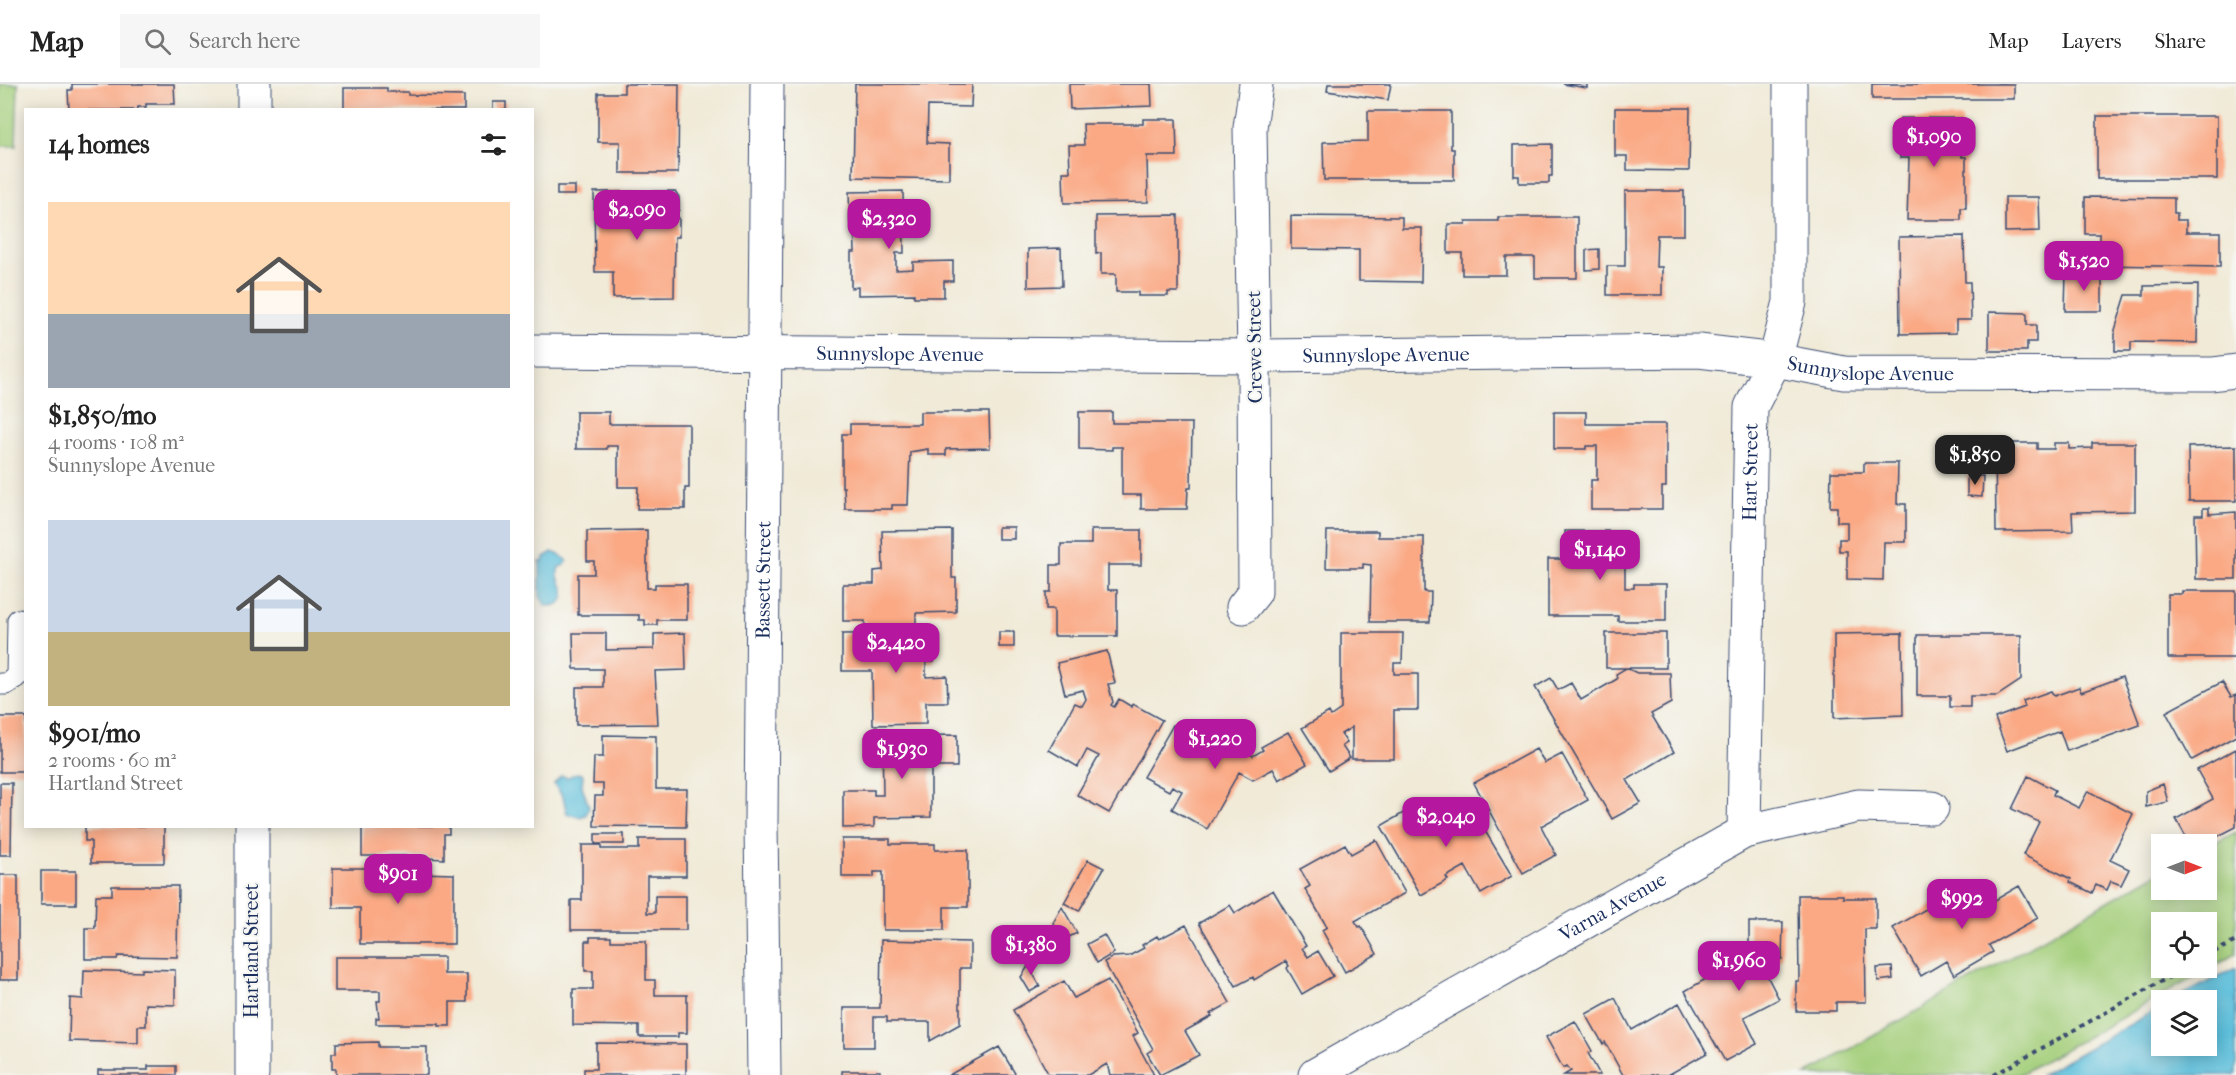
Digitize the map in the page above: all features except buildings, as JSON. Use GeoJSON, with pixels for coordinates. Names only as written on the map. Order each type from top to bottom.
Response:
{"type":"FeatureCollection","features":[{"type":"Feature","properties":{"kind":"street"},"geometry":{"type":"LineString","coordinates":[[254,84],[254,108]]}},
{"type":"Feature","properties":{"kind":"street","name":"Bassett Street"},"geometry":{"type":"LineString","coordinates":[[764,1075],[760,822],[767,84]]}},
{"type":"Feature","properties":{"kind":"street","name":"Crewe Street"},"geometry":{"type":"LineString","coordinates":[[1243,607],[1255,592],[1250,128],[1256,84]]}},
{"type":"Feature","properties":{"kind":"street","name":"Hart Street"},"geometry":{"type":"LineString","coordinates":[[1744,832],[1751,407],[1775,360],[1790,302],[1790,84]]}},
{"type":"Feature","properties":{"kind":"street","name":"Sunnyslope Avenue"},"geometry":{"type":"LineString","coordinates":[[534,351],[1254,356],[1699,351],[1775,360],[1844,373],[2212,374],[2236,371]]}},
{"type":"Feature","properties":{"kind":"street","name":"Varna Avenue"},"geometry":{"type":"LineString","coordinates":[[1316,1075],[1744,832],[1857,806],[1932,808]]}},
{"type":"Feature","properties":{"kind":"street","name":"Hartland Street"},"geometry":{"type":"LineString","coordinates":[[252,828],[252,1075]]}},
{"type":"Feature","properties":{"kind":"lane"},"geometry":{"type":"LineString","coordinates":[[0,684],[6,684],[17,677],[18,620]]}},
{"type":"Feature","properties":{"kind":"path"},"geometry":{"type":"LineString","coordinates":[[2217,950],[2236,941]]}},
{"type":"Feature","properties":{"kind":"path"},"geometry":{"type":"LineString","coordinates":[[1994,1075],[2168,978]]}},
{"type":"Feature","properties":{"kind":"green space"},"geometry":{"type":"Polygon","coordinates":[[[0,84],[18,84],[16,146],[0,146],[0,84]]]}},
{"type":"Feature","properties":{"kind":"green space"},"geometry":{"type":"Polygon","coordinates":[[[2236,832],[2236,954],[2217,965],[2217,912],[2151,912],[2151,978],[2193,978],[2171,990],[2151,990],[2151,1001],[2019,1075],[1805,1075],[2151,877],[2151,900],[2217,900],[2217,842],[2236,832]]]}},
{"type":"Feature","properties":{"kind":"water"},"geometry":{"type":"Polygon","coordinates":[[[552,552],[567,561],[565,565],[559,567],[558,572],[564,590],[562,601],[549,606],[545,605],[540,596],[540,562],[543,562],[544,557],[552,552]]]}},
{"type":"Feature","properties":{"kind":"water"},"geometry":{"type":"Polygon","coordinates":[[[578,773],[583,775],[582,786],[589,807],[586,815],[580,817],[567,814],[563,797],[554,784],[561,776],[568,777],[578,773]]]}},
{"type":"Feature","properties":{"kind":"water"},"geometry":{"type":"Polygon","coordinates":[[[2236,968],[2236,1075],[2041,1075],[2151,1013],[2151,1056],[2217,1056],[2217,990],[2193,990],[2236,968]]]}}]}
